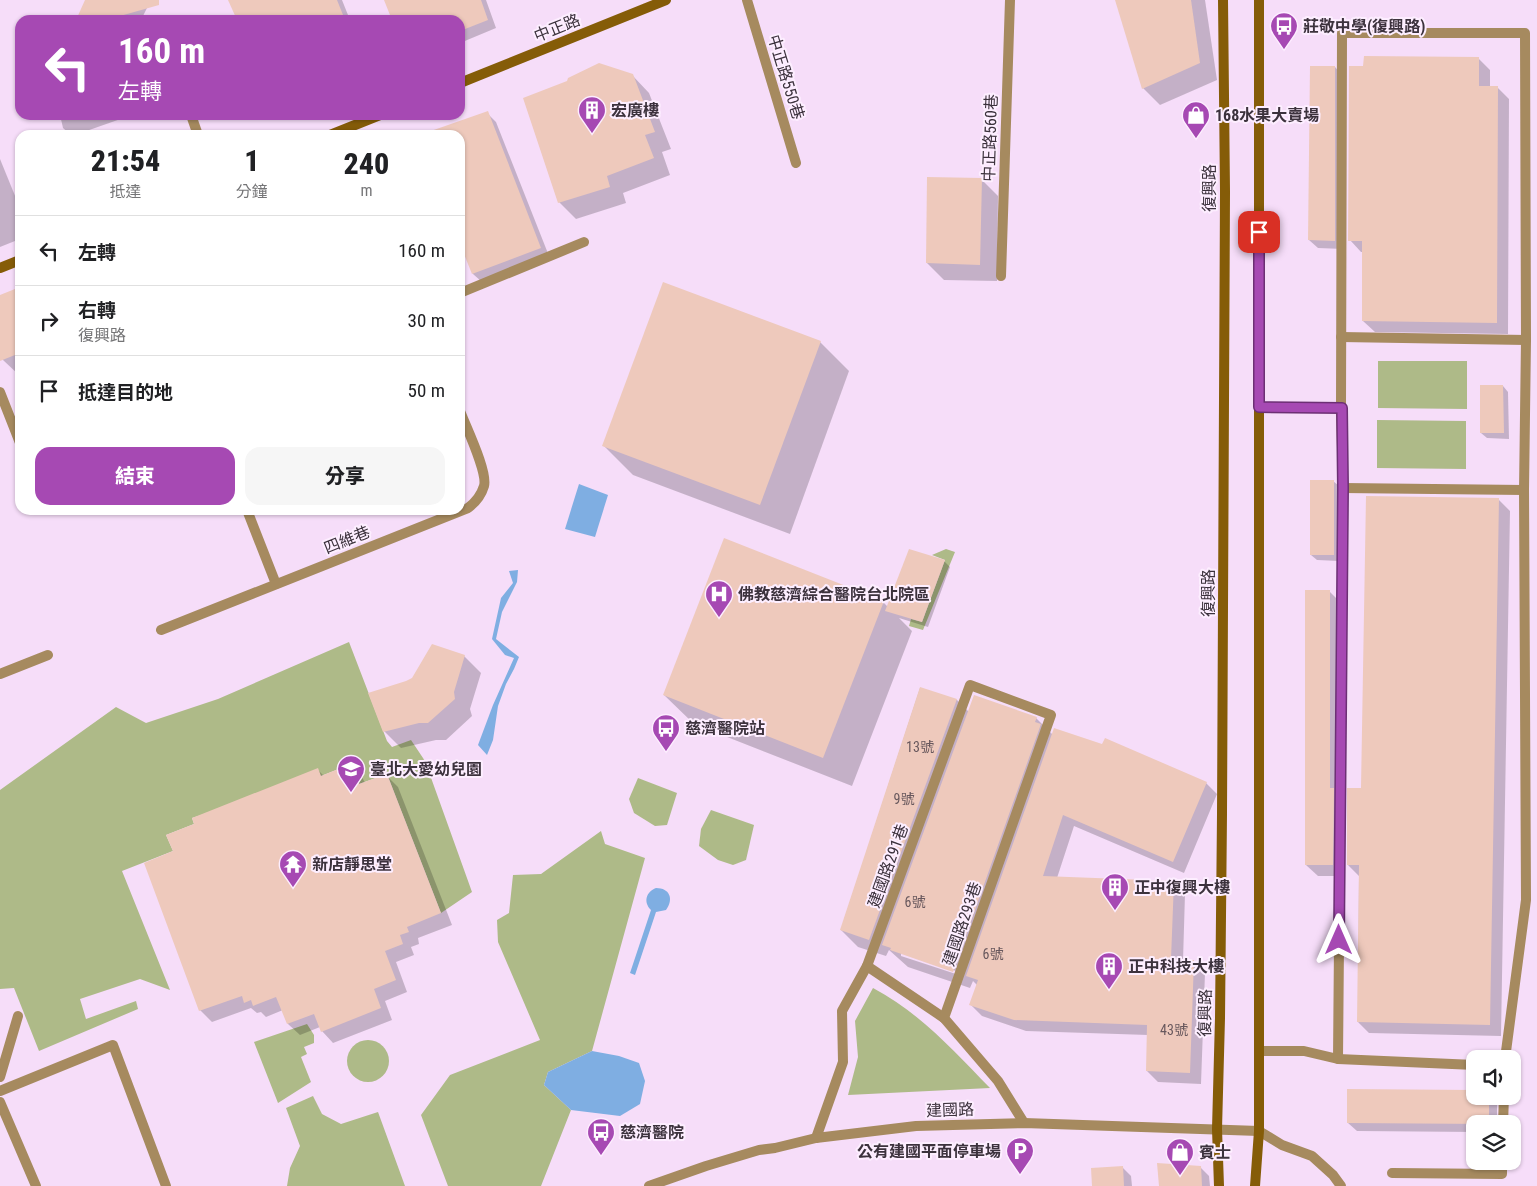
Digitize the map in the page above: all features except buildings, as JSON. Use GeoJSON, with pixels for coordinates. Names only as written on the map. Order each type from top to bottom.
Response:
{"type":"FeatureCollection","features":[{"type":"Feature","properties":{"kind":"main road","name":"中正路"},"geometry":{"type":"LineString","coordinates":[[465,81],[666,0]]}},
{"type":"Feature","properties":{"kind":"main road","name":"復興路"},"geometry":{"type":"LineString","coordinates":[[1219,1186],[1217,1129],[1222,804],[1225,202],[1223,0]]}},
{"type":"Feature","properties":{"kind":"main road"},"geometry":{"type":"LineString","coordinates":[[1256,1186],[1259,1131],[1259,0]]}},
{"type":"Feature","properties":{"kind":"main road"},"geometry":{"type":"LineString","coordinates":[[345,130],[368,120]]}},
{"type":"Feature","properties":{"kind":"main road"},"geometry":{"type":"LineString","coordinates":[[0,268],[15,262]]}},
{"type":"Feature","properties":{"kind":"street","name":"中正路550巷"},"geometry":{"type":"LineString","coordinates":[[747,0],[796,163]]}},
{"type":"Feature","properties":{"kind":"street","name":"中正路560巷"},"geometry":{"type":"LineString","coordinates":[[1001,276],[1010,0]]}},
{"type":"Feature","properties":{"kind":"street"},"geometry":{"type":"LineString","coordinates":[[1338,1058],[1343,488],[1341,337],[1342,33],[1525,33],[1526,340],[1524,490],[1526,900],[1506,1050]]}},
{"type":"Feature","properties":{"kind":"street"},"geometry":{"type":"LineString","coordinates":[[465,291],[584,242]]}},
{"type":"Feature","properties":{"kind":"street"},"geometry":{"type":"LineString","coordinates":[[1341,337],[1526,340]]}},
{"type":"Feature","properties":{"kind":"street"},"geometry":{"type":"LineString","coordinates":[[0,392],[15,430]]}},
{"type":"Feature","properties":{"kind":"street"},"geometry":{"type":"LineString","coordinates":[[1259,407],[1342,408]]}},
{"type":"Feature","properties":{"kind":"street","name":"四維巷"},"geometry":{"type":"LineString","coordinates":[[465,424],[482,468],[485,484],[478,500],[465,509]]}},
{"type":"Feature","properties":{"kind":"street"},"geometry":{"type":"LineString","coordinates":[[1343,488],[1524,490]]}},
{"type":"Feature","properties":{"kind":"street"},"geometry":{"type":"LineString","coordinates":[[248,515],[276,584]]}},
{"type":"Feature","properties":{"kind":"street","name":"四維巷"},"geometry":{"type":"LineString","coordinates":[[160,630],[450,515]]}},
{"type":"Feature","properties":{"kind":"street"},"geometry":{"type":"LineString","coordinates":[[0,674],[48,655]]}},
{"type":"Feature","properties":{"kind":"street","name":"建國路291巷"},"geometry":{"type":"LineString","coordinates":[[816,1138],[843,1062],[842,1011],[868,966],[970,686],[1051,715]]}},
{"type":"Feature","properties":{"kind":"street","name":"建國路293巷"},"geometry":{"type":"LineString","coordinates":[[944,1018],[1051,715]]}},
{"type":"Feature","properties":{"kind":"street"},"geometry":{"type":"LineString","coordinates":[[868,966],[944,1018],[998,1081],[1024,1123]]}},
{"type":"Feature","properties":{"kind":"street"},"geometry":{"type":"LineString","coordinates":[[0,1077],[18,1016]]}},
{"type":"Feature","properties":{"kind":"street"},"geometry":{"type":"LineString","coordinates":[[0,1091],[113,1045],[166,1186]]}},
{"type":"Feature","properties":{"kind":"street"},"geometry":{"type":"LineString","coordinates":[[1259,1051],[1304,1051],[1338,1058],[1466,1065]]}},
{"type":"Feature","properties":{"kind":"street"},"geometry":{"type":"LineString","coordinates":[[0,1102],[36,1186]]}},
{"type":"Feature","properties":{"kind":"street","name":"建國路"},"geometry":{"type":"LineString","coordinates":[[649,1186],[759,1150],[816,1138],[916,1126],[1024,1123],[1259,1131]]}},
{"type":"Feature","properties":{"kind":"street"},"geometry":{"type":"LineString","coordinates":[[1259,1131],[1282,1145],[1312,1156],[1333,1175],[1341,1186]]}},
{"type":"Feature","properties":{"kind":"street"},"geometry":{"type":"LineString","coordinates":[[1392,1173],[1502,1174],[1502,1170]]}},
{"type":"Feature","properties":{"kind":"green space"},"geometry":{"type":"Polygon","coordinates":[[[1378,361],[1467,361],[1467,409],[1378,408],[1378,361]]]}},
{"type":"Feature","properties":{"kind":"green space"},"geometry":{"type":"Polygon","coordinates":[[[1377,420],[1466,421],[1466,469],[1377,468],[1377,420]]]}},
{"type":"Feature","properties":{"kind":"green space"},"geometry":{"type":"Polygon","coordinates":[[[946,549],[955,552],[923,630],[909,626],[911,619],[922,622],[945,560],[932,555],[946,549]]]}},
{"type":"Feature","properties":{"kind":"green space"},"geometry":{"type":"Polygon","coordinates":[[[349,642],[387,741],[392,747],[411,740],[425,761],[472,892],[441,913],[387,774],[359,784],[351,764],[321,776],[192,818],[194,824],[166,835],[173,851],[122,871],[170,990],[140,979],[80,999],[86,1019],[136,1001],[138,1009],[39,1051],[14,988],[0,989],[0,790],[116,707],[146,723],[218,699],[349,642]]]}},
{"type":"Feature","properties":{"kind":"green space"},"geometry":{"type":"Polygon","coordinates":[[[638,778],[677,793],[667,825],[655,826],[634,813],[629,799],[638,778]]]}},
{"type":"Feature","properties":{"kind":"green space"},"geometry":{"type":"Polygon","coordinates":[[[711,810],[754,825],[746,860],[733,865],[718,860],[699,846],[701,829],[711,810]]]}},
{"type":"Feature","properties":{"kind":"green space"},"geometry":{"type":"Polygon","coordinates":[[[601,831],[605,844],[645,858],[592,1051],[548,1072],[544,1085],[571,1110],[541,1186],[448,1186],[421,1115],[450,1075],[540,1040],[498,942],[497,920],[509,913],[513,875],[541,874],[601,831]]]}},
{"type":"Feature","properties":{"kind":"green space"},"geometry":{"type":"Polygon","coordinates":[[[873,988],[921,1020],[990,1088],[848,1095],[858,1057],[855,1021],[873,988]]]}},
{"type":"Feature","properties":{"kind":"green space"},"geometry":{"type":"Polygon","coordinates":[[[307,1024],[314,1035],[314,1043],[304,1047],[307,1054],[301,1057],[311,1082],[278,1103],[254,1042],[307,1024]]]}},
{"type":"Feature","properties":{"kind":"green space"},"geometry":{"type":"Polygon","coordinates":[[[368,1040],[383,1046],[389,1061],[383,1076],[368,1082],[353,1076],[347,1061],[353,1046],[368,1040]]]}},
{"type":"Feature","properties":{"kind":"green space"},"geometry":{"type":"Polygon","coordinates":[[[313,1096],[322,1114],[341,1124],[378,1112],[405,1186],[287,1186],[290,1168],[300,1146],[286,1108],[313,1096]]]}},
{"type":"Feature","properties":{"kind":"water"},"geometry":{"type":"Polygon","coordinates":[[[579,484],[608,495],[595,537],[565,529],[579,484]]]}},
{"type":"Feature","properties":{"kind":"water"},"geometry":{"type":"Polygon","coordinates":[[[518,570],[517,582],[502,612],[496,639],[519,657],[498,706],[493,740],[487,755],[478,745],[514,658],[505,655],[492,639],[501,598],[513,583],[509,571],[518,570]]]}},
{"type":"Feature","properties":{"kind":"water"},"geometry":{"type":"Polygon","coordinates":[[[656,888],[661,888],[667,892],[670,902],[666,910],[656,912],[635,975],[630,973],[651,910],[646,901],[650,892],[656,888]]]}},
{"type":"Feature","properties":{"kind":"water"},"geometry":{"type":"Polygon","coordinates":[[[592,1051],[619,1056],[639,1063],[645,1081],[640,1104],[620,1116],[571,1110],[544,1085],[548,1072],[592,1051]]]}},
{"type":"Feature","properties":{"kind":"place","name":"莊敬中學(復興路)"},"geometry":{"type":"Point","coordinates":[1284,50]}},
{"type":"Feature","properties":{"kind":"place","name":"宏廣樓"},"geometry":{"type":"Point","coordinates":[592,134]}},
{"type":"Feature","properties":{"kind":"place","name":"168水果大賣場"},"geometry":{"type":"Point","coordinates":[1196,139]}},
{"type":"Feature","properties":{"kind":"place","name":"佛教慈濟綜合醫院台北院區"},"geometry":{"type":"Point","coordinates":[719,618]}},
{"type":"Feature","properties":{"kind":"place","name":"慈濟醫院站"},"geometry":{"type":"Point","coordinates":[666,752]}},
{"type":"Feature","properties":{"kind":"place","name":"臺北大愛幼兒園"},"geometry":{"type":"Point","coordinates":[351,793]}},
{"type":"Feature","properties":{"kind":"place","name":"新店靜思堂"},"geometry":{"type":"Point","coordinates":[293,888]}},
{"type":"Feature","properties":{"kind":"place","name":"正中復興大樓"},"geometry":{"type":"Point","coordinates":[1115,911]}},
{"type":"Feature","properties":{"kind":"place","name":"正中科技大樓"},"geometry":{"type":"Point","coordinates":[1109,990]}},
{"type":"Feature","properties":{"kind":"place","name":"慈濟醫院"},"geometry":{"type":"Point","coordinates":[601,1156]}},
{"type":"Feature","properties":{"kind":"place","name":"公有建國平面停車場"},"geometry":{"type":"Point","coordinates":[1020,1175]}},
{"type":"Feature","properties":{"kind":"place","name":"賓士"},"geometry":{"type":"Point","coordinates":[1180,1176]}},
{"type":"Feature","properties":{"kind":"route"},"geometry":{"type":"LineString","coordinates":[[1259,232],[1259,407],[1342,408],[1339,940]]}}]}
